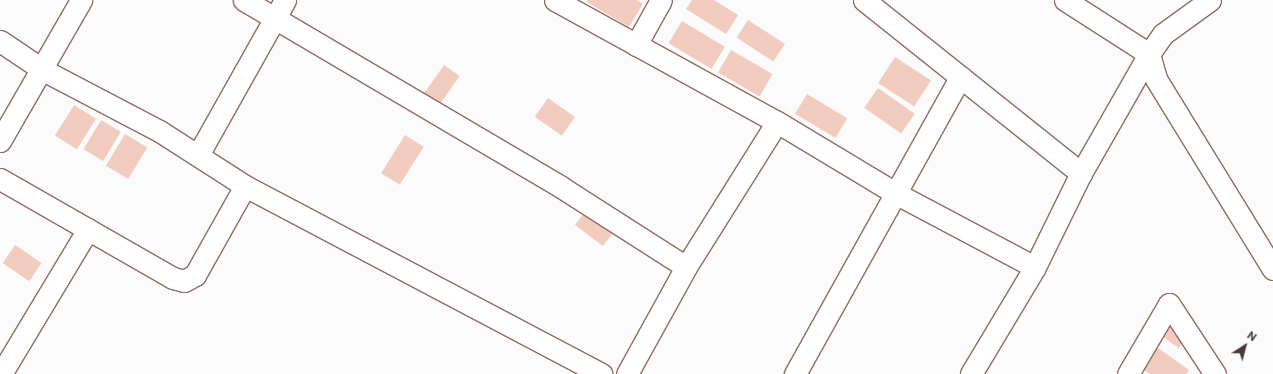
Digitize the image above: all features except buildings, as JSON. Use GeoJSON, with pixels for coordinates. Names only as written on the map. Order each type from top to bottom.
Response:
{"type":"FeatureCollection","features":[{"type":"Feature","properties":{"kind":"street"},"geometry":{"type":"LineString","coordinates":[[0,141],[43,70],[81,0]]}},
{"type":"Feature","properties":{"kind":"street"},"geometry":{"type":"LineString","coordinates":[[244,0],[279,8],[686,267]]}},
{"type":"Feature","properties":{"kind":"street"},"geometry":{"type":"LineString","coordinates":[[555,0],[777,122],[896,193],[1036,267]]}},
{"type":"Feature","properties":{"kind":"street"},"geometry":{"type":"LineString","coordinates":[[636,45],[661,0]]}},
{"type":"Feature","properties":{"kind":"street"},"geometry":{"type":"LineString","coordinates":[[864,0],[1081,173]]}},
{"type":"Feature","properties":{"kind":"street"},"geometry":{"type":"LineString","coordinates":[[1065,0],[1149,54],[1156,79],[1273,269]]}},
{"type":"Feature","properties":{"kind":"street"},"geometry":{"type":"LineString","coordinates":[[971,374],[1036,267],[1081,173],[1149,54],[1163,34],[1210,0]]}},
{"type":"Feature","properties":{"kind":"street"},"geometry":{"type":"LineString","coordinates":[[198,155],[279,8]]}},
{"type":"Feature","properties":{"kind":"street"},"geometry":{"type":"LineString","coordinates":[[0,41],[43,70],[161,132],[245,186],[602,374]]}},
{"type":"Feature","properties":{"kind":"street"},"geometry":{"type":"LineString","coordinates":[[795,374],[960,77]]}},
{"type":"Feature","properties":{"kind":"street"},"geometry":{"type":"LineString","coordinates":[[627,374],[686,267],[777,122]]}},
{"type":"Feature","properties":{"kind":"street"},"geometry":{"type":"LineString","coordinates":[[0,179],[173,278],[184,281],[195,275],[245,186]]}},
{"type":"Feature","properties":{"kind":"street"},"geometry":{"type":"LineString","coordinates":[[1,374],[88,229]]}},
{"type":"Feature","properties":{"kind":"street"},"geometry":{"type":"LineString","coordinates":[[1128,374],[1169,304],[1215,374]]}}]}
